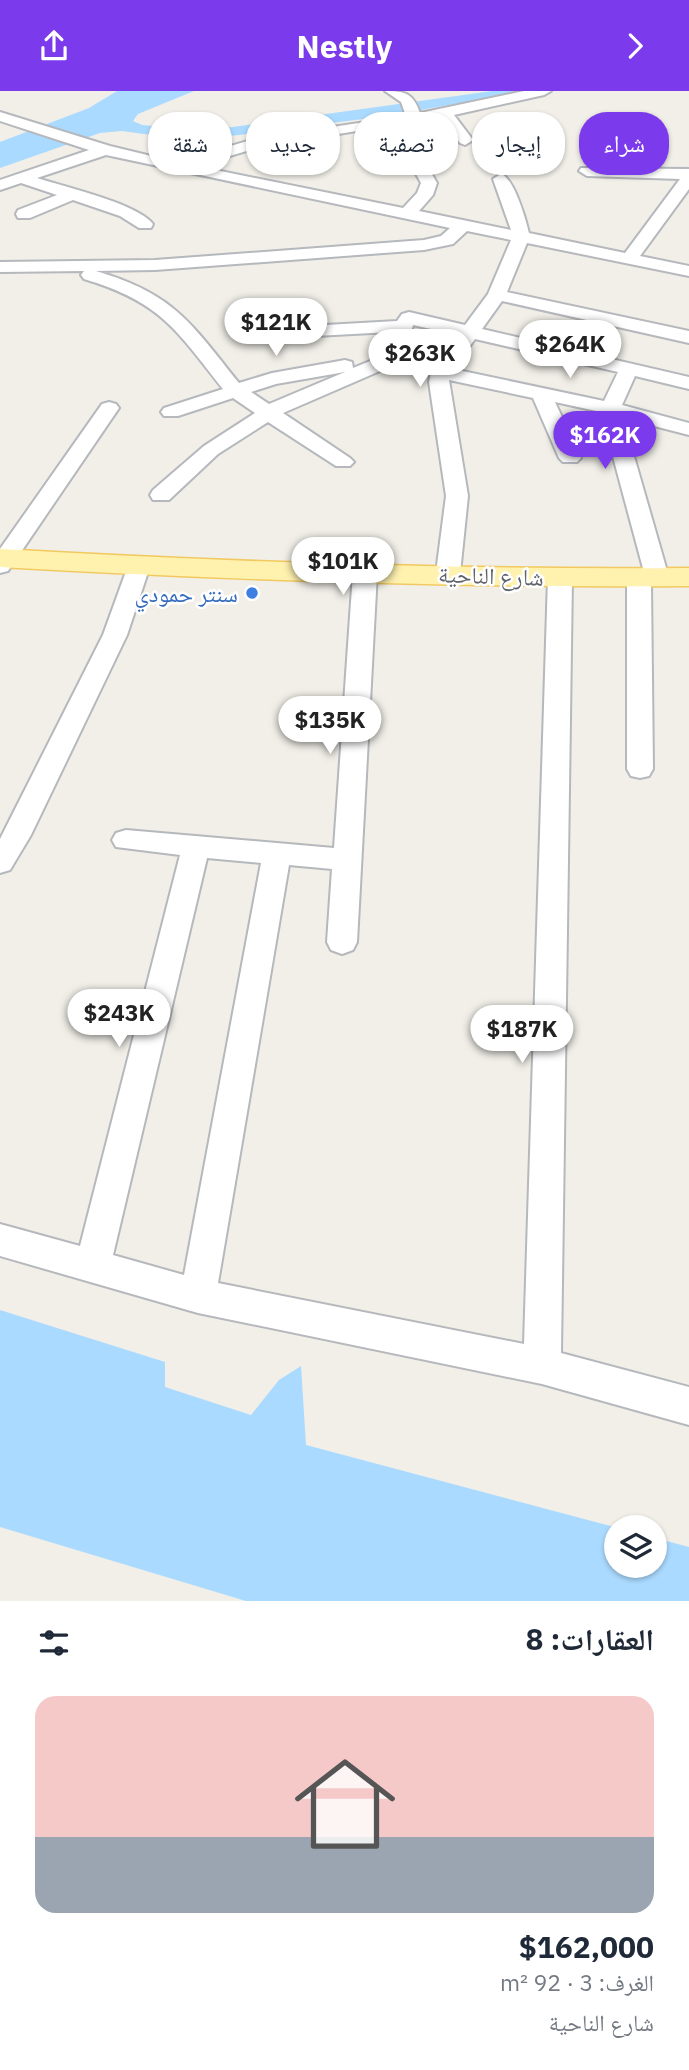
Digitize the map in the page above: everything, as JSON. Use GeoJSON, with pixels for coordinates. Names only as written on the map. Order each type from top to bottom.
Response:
{"type":"FeatureCollection","features":[{"type":"Feature","properties":{"kind":"main road","name":"شارع الناحية"},"geometry":{"type":"LineString","coordinates":[[2,561],[560,578],[689,577]]}},
{"type":"Feature","properties":{"kind":"street"},"geometry":{"type":"LineString","coordinates":[[392,91],[408,100],[425,97]]}},
{"type":"Feature","properties":{"kind":"street"},"geometry":{"type":"LineString","coordinates":[[444,112],[544,91]]}},
{"type":"Feature","properties":{"kind":"street"},"geometry":{"type":"LineString","coordinates":[[408,100],[412,112]]}},
{"type":"Feature","properties":{"kind":"street"},"geometry":{"type":"LineString","coordinates":[[2,118],[105,150],[148,160]]}},
{"type":"Feature","properties":{"kind":"street"},"geometry":{"type":"LineString","coordinates":[[232,151],[258,143],[354,128]]}},
{"type":"Feature","properties":{"kind":"street"},"geometry":{"type":"LineString","coordinates":[[458,131],[465,140]]}},
{"type":"Feature","properties":{"kind":"street"},"geometry":{"type":"LineString","coordinates":[[0,185],[105,150]]}},
{"type":"Feature","properties":{"kind":"street"},"geometry":{"type":"LineString","coordinates":[[216,175],[689,271]]}},
{"type":"Feature","properties":{"kind":"street"},"geometry":{"type":"LineString","coordinates":[[407,214],[425,195],[429,183],[425,175]]}},
{"type":"Feature","properties":{"kind":"street"},"geometry":{"type":"LineString","coordinates":[[669,175],[689,176]]}},
{"type":"Feature","properties":{"kind":"street"},"geometry":{"type":"LineString","coordinates":[[629,259],[689,176]]}},
{"type":"Feature","properties":{"kind":"street"},"geometry":{"type":"LineString","coordinates":[[21,178],[126,212],[145,224]]}},
{"type":"Feature","properties":{"kind":"street"},"geometry":{"type":"LineString","coordinates":[[448,573],[457,496],[439,382],[441,372],[497,295],[521,237],[518,220],[501,179]]}},
{"type":"Feature","properties":{"kind":"street"},"geometry":{"type":"LineString","coordinates":[[24,214],[73,194]]}},
{"type":"Feature","properties":{"kind":"street"},"geometry":{"type":"LineString","coordinates":[[0,267],[155,265],[424,245],[447,240],[464,225]]}},
{"type":"Feature","properties":{"kind":"street"},"geometry":{"type":"LineString","coordinates":[[0,281],[60,274],[95,275],[125,286],[164,308],[181,323],[234,390],[342,462]]}},
{"type":"Feature","properties":{"kind":"street"},"geometry":{"type":"LineString","coordinates":[[497,295],[689,337]]}},
{"type":"Feature","properties":{"kind":"street"},"geometry":{"type":"LineString","coordinates":[[396,357],[402,326],[409,318],[689,383]]}},
{"type":"Feature","properties":{"kind":"street"},"geometry":{"type":"LineString","coordinates":[[259,333],[402,326]]}},
{"type":"Feature","properties":{"kind":"street"},"geometry":{"type":"LineString","coordinates":[[171,412],[272,379],[396,357]]}},
{"type":"Feature","properties":{"kind":"street"},"geometry":{"type":"LineString","coordinates":[[161,495],[211,450],[254,424],[266,413],[396,357]]}},
{"type":"Feature","properties":{"kind":"street"},"geometry":{"type":"LineString","coordinates":[[629,369],[610,408],[648,578],[640,769]]}},
{"type":"Feature","properties":{"kind":"street"},"geometry":{"type":"LineString","coordinates":[[441,372],[610,408],[689,429]]}},
{"type":"Feature","properties":{"kind":"street"},"geometry":{"type":"LineString","coordinates":[[542,395],[570,459]]}},
{"type":"Feature","properties":{"kind":"street"},"geometry":{"type":"LineString","coordinates":[[2,561],[109,408]]}},
{"type":"Feature","properties":{"kind":"street"},"geometry":{"type":"LineString","coordinates":[[0,862],[17,835],[114,635],[139,566]]}},
{"type":"Feature","properties":{"kind":"street"},"geometry":{"type":"LineString","coordinates":[[342,943],[365,573]]}},
{"type":"Feature","properties":{"kind":"street"},"geometry":{"type":"LineString","coordinates":[[542,1366],[560,578]]}},
{"type":"Feature","properties":{"kind":"street"},"geometry":{"type":"LineString","coordinates":[[126,840],[348,860]]}},
{"type":"Feature","properties":{"kind":"street"},"geometry":{"type":"LineString","coordinates":[[93,1265],[196,847]]}},
{"type":"Feature","properties":{"kind":"street"},"geometry":{"type":"LineString","coordinates":[[198,1296],[277,853]]}},
{"type":"Feature","properties":{"kind":"street"},"geometry":{"type":"LineString","coordinates":[[0,1240],[198,1296],[542,1366],[689,1406]]}},
{"type":"Feature","properties":{"kind":"water"},"geometry":{"type":"Polygon","coordinates":[[[117,91],[194,91],[138,114],[133,121],[148,126],[148,135],[122,131],[100,133],[0,168],[0,142],[89,108],[117,91]]]}},
{"type":"Feature","properties":{"kind":"water"},"geometry":{"type":"Polygon","coordinates":[[[492,91],[529,91],[409,112],[354,112],[354,120],[340,122],[340,112],[492,91]]]}},
{"type":"Feature","properties":{"kind":"water"},"geometry":{"type":"Polygon","coordinates":[[[246,125],[246,134],[232,136],[232,127],[246,125]]]}},
{"type":"Feature","properties":{"kind":"water"},"geometry":{"type":"Polygon","coordinates":[[[0,1310],[165,1362],[165,1387],[251,1415],[279,1380],[301,1366],[306,1445],[604,1524],[604,1578],[667,1578],[667,1541],[689,1547],[689,1601],[246,1601],[0,1527],[0,1310]]]}},
{"type":"Feature","properties":{"kind":"place","name":"سنتر حمودي"},"geometry":{"type":"Point","coordinates":[252,593]}}]}
